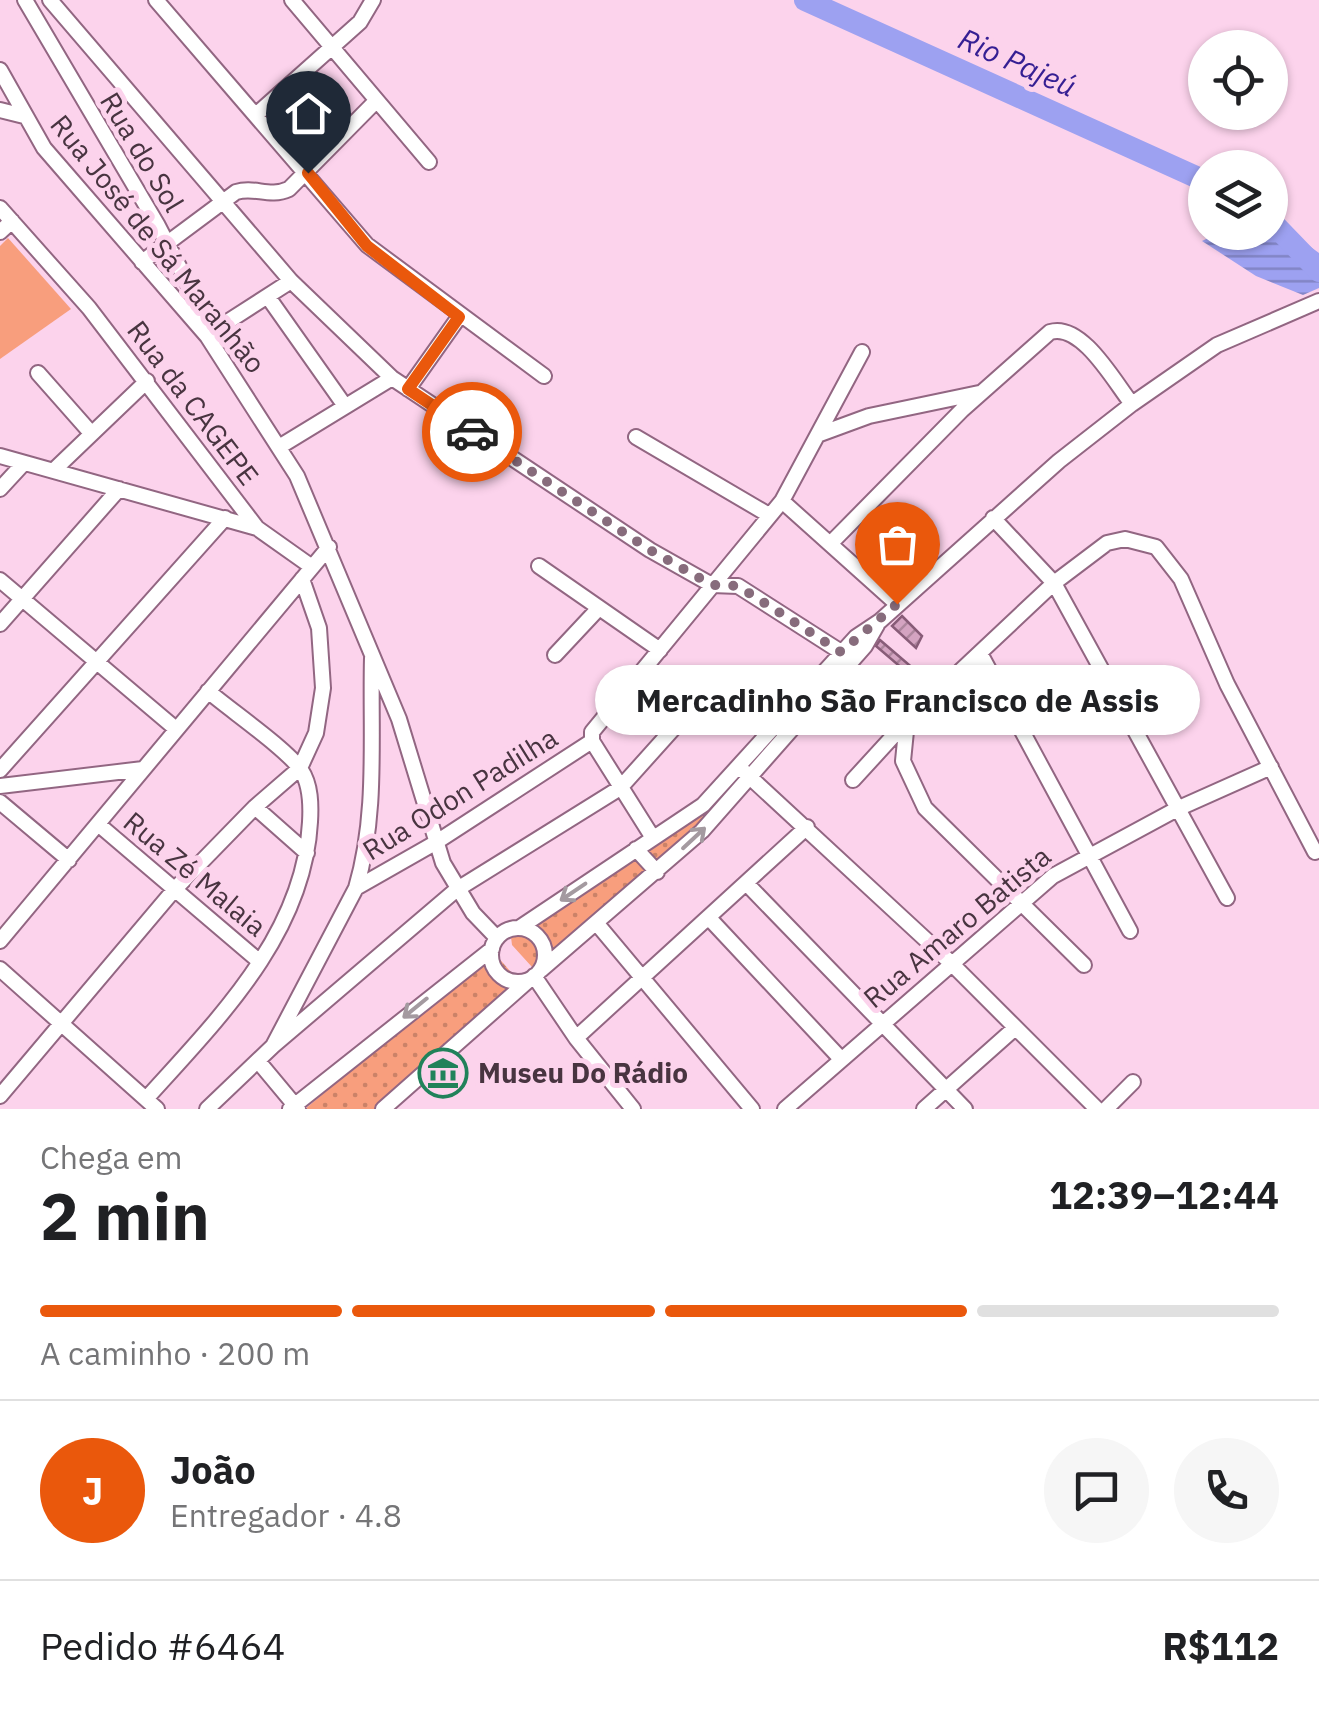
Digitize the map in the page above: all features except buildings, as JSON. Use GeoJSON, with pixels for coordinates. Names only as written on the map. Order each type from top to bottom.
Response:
{"type":"FeatureCollection","features":[{"type":"Feature","properties":{"kind":"street","name":"Rua do Sol"},"geometry":{"type":"LineString","coordinates":[[24,0],[168,244],[210,334]]}},
{"type":"Feature","properties":{"kind":"street"},"geometry":{"type":"LineString","coordinates":[[156,0],[367,246],[544,376]]}},
{"type":"Feature","properties":{"kind":"street"},"geometry":{"type":"LineString","coordinates":[[292,0],[430,162]]}},
{"type":"Feature","properties":{"kind":"street"},"geometry":{"type":"LineString","coordinates":[[257,114],[367,15],[373,0]]}},
{"type":"Feature","properties":{"kind":"street"},"geometry":{"type":"LineString","coordinates":[[56,2],[292,282],[392,378],[650,550],[712,585],[738,586],[843,660],[908,721]]}},
{"type":"Feature","properties":{"kind":"street","name":"Rua José de Sá Maranhão"},"geometry":{"type":"LineString","coordinates":[[0,70],[44,148],[210,334],[279,446],[329,547],[399,719],[436,843],[456,890],[494,943]]}},
{"type":"Feature","properties":{"kind":"street"},"geometry":{"type":"LineString","coordinates":[[142,262],[242,190],[278,194],[308,173],[376,100]]}},
{"type":"Feature","properties":{"kind":"street"},"geometry":{"type":"LineString","coordinates":[[0,110],[24,116]]}},
{"type":"Feature","properties":{"kind":"street","name":"Rua da CAGEPE"},"geometry":{"type":"LineString","coordinates":[[0,208],[89,308],[257,528]]}},
{"type":"Feature","properties":{"kind":"street"},"geometry":{"type":"LineString","coordinates":[[0,232],[12,220]]}},
{"type":"Feature","properties":{"kind":"street"},"geometry":{"type":"LineString","coordinates":[[210,334],[292,282]]}},
{"type":"Feature","properties":{"kind":"street"},"geometry":{"type":"LineString","coordinates":[[268,297],[345,406]]}},
{"type":"Feature","properties":{"kind":"street"},"geometry":{"type":"LineString","coordinates":[[258,1061],[294,1108],[494,943],[653,838],[744,772],[897,604],[993,518],[1132,404],[1241,333],[1319,301]]}},
{"type":"Feature","properties":{"kind":"street"},"geometry":{"type":"LineString","coordinates":[[408,389],[459,317]]}},
{"type":"Feature","properties":{"kind":"street"},"geometry":{"type":"LineString","coordinates":[[831,543],[981,392],[1058,330],[1075,336],[1132,404]]}},
{"type":"Feature","properties":{"kind":"street","name":"Rua Odon Padilha"},"geometry":{"type":"LineString","coordinates":[[356,888],[436,843],[592,741],[592,732],[782,500],[862,352]]}},
{"type":"Feature","properties":{"kind":"street"},"geometry":{"type":"LineString","coordinates":[[38,373],[91,433]]}},
{"type":"Feature","properties":{"kind":"street"},"geometry":{"type":"LineString","coordinates":[[279,446],[392,378]]}},
{"type":"Feature","properties":{"kind":"street"},"geometry":{"type":"LineString","coordinates":[[54,470],[147,381]]}},
{"type":"Feature","properties":{"kind":"street"},"geometry":{"type":"LineString","coordinates":[[820,434],[869,416],[981,392]]}},
{"type":"Feature","properties":{"kind":"street"},"geometry":{"type":"LineString","coordinates":[[636,437],[769,515]]}},
{"type":"Feature","properties":{"kind":"street"},"geometry":{"type":"LineString","coordinates":[[0,456],[257,528],[307,573],[319,628],[322,688],[316,733],[300,768],[255,807],[174,890],[0,1096]]}},
{"type":"Feature","properties":{"kind":"street"},"geometry":{"type":"LineString","coordinates":[[0,489],[24,463]]}},
{"type":"Feature","properties":{"kind":"street"},"geometry":{"type":"LineString","coordinates":[[0,624],[120,489]]}},
{"type":"Feature","properties":{"kind":"street"},"geometry":{"type":"LineString","coordinates":[[782,500],[897,604]]}},
{"type":"Feature","properties":{"kind":"street"},"geometry":{"type":"LineString","coordinates":[[0,770],[225,518]]}},
{"type":"Feature","properties":{"kind":"street"},"geometry":{"type":"LineString","coordinates":[[993,518],[1054,583],[1227,898]]}},
{"type":"Feature","properties":{"kind":"street"},"geometry":{"type":"LineString","coordinates":[[853,780],[908,721],[1054,583],[1091,553],[1118,539],[1156,547],[1181,579],[1227,684],[1315,852]]}},
{"type":"Feature","properties":{"kind":"street"},"geometry":{"type":"LineString","coordinates":[[0,941],[329,547]]}},
{"type":"Feature","properties":{"kind":"street"},"geometry":{"type":"LineString","coordinates":[[538,566],[660,650]]}},
{"type":"Feature","properties":{"kind":"street"},"geometry":{"type":"LineString","coordinates":[[0,580],[176,729]]}},
{"type":"Feature","properties":{"kind":"street"},"geometry":{"type":"LineString","coordinates":[[555,654],[599,608]]}},
{"type":"Feature","properties":{"kind":"street"},"geometry":{"type":"LineString","coordinates":[[273,1046],[356,888],[364,860],[371,794],[372,652]]}},
{"type":"Feature","properties":{"kind":"street"},"geometry":{"type":"LineString","coordinates":[[981,655],[1130,931]]}},
{"type":"Feature","properties":{"kind":"street"},"geometry":{"type":"LineString","coordinates":[[207,1109],[273,1046],[456,890],[620,788],[717,680]]}},
{"type":"Feature","properties":{"kind":"street"},"geometry":{"type":"LineString","coordinates":[[0,969],[152,1104],[260,962],[288,916],[307,853],[310,795],[300,768],[208,692]]}},
{"type":"Feature","properties":{"kind":"street"},"geometry":{"type":"LineString","coordinates":[[908,721],[904,761],[913,788],[937,822],[1084,964]]}},
{"type":"Feature","properties":{"kind":"street"},"geometry":{"type":"LineString","coordinates":[[592,741],[653,838]]}},
{"type":"Feature","properties":{"kind":"street","name":"Rua Amaro Batista"},"geometry":{"type":"LineString","coordinates":[[785,1109],[1018,902],[1086,855],[1271,766]]}},
{"type":"Feature","properties":{"kind":"street"},"geometry":{"type":"LineString","coordinates":[[0,786],[143,769]]}},
{"type":"Feature","properties":{"kind":"street"},"geometry":{"type":"LineString","coordinates":[[383,1109],[657,872],[722,811],[744,772]]}},
{"type":"Feature","properties":{"kind":"street"},"geometry":{"type":"LineString","coordinates":[[744,772],[950,962],[1098,1109]]}},
{"type":"Feature","properties":{"kind":"street"},"geometry":{"type":"LineString","coordinates":[[710,799],[722,811]]}},
{"type":"Feature","properties":{"kind":"street"},"geometry":{"type":"LineString","coordinates":[[0,802],[69,860]]}},
{"type":"Feature","properties":{"kind":"street"},"geometry":{"type":"LineString","coordinates":[[255,807],[307,853]]}},
{"type":"Feature","properties":{"kind":"street","name":"Rua Zé Malaia"},"geometry":{"type":"LineString","coordinates":[[98,824],[260,962]]}},
{"type":"Feature","properties":{"kind":"street"},"geometry":{"type":"LineString","coordinates":[[576,1038],[807,827]]}},
{"type":"Feature","properties":{"kind":"street"},"geometry":{"type":"LineString","coordinates":[[636,849],[657,872]]}},
{"type":"Feature","properties":{"kind":"street"},"geometry":{"type":"LineString","coordinates":[[746,883],[965,1109]]}},
{"type":"Feature","properties":{"kind":"street"},"geometry":{"type":"LineString","coordinates":[[709,918],[842,1059]]}},
{"type":"Feature","properties":{"kind":"street"},"geometry":{"type":"LineString","coordinates":[[598,925],[752,1109]]}},
{"type":"Feature","properties":{"kind":"street"},"geometry":{"type":"LineString","coordinates":[[519,928],[540,939],[545,950],[535,975]]}},
{"type":"Feature","properties":{"kind":"street"},"geometry":{"type":"LineString","coordinates":[[494,943],[491,961],[506,980],[535,975]]}},
{"type":"Feature","properties":{"kind":"street"},"geometry":{"type":"LineString","coordinates":[[535,975],[576,1038],[633,1109]]}},
{"type":"Feature","properties":{"kind":"street"},"geometry":{"type":"LineString","coordinates":[[924,1109],[1015,1028]]}},
{"type":"Feature","properties":{"kind":"street"},"geometry":{"type":"LineString","coordinates":[[1106,1109],[1134,1082]]}},
{"type":"Feature","properties":{"kind":"shaded area"},"geometry":{"type":"Polygon","coordinates":[[[8,238],[71,309],[0,359],[0,246],[8,238]]]}},
{"type":"Feature","properties":{"kind":"shaded area"},"geometry":{"type":"Polygon","coordinates":[[[710,807],[715,811],[539,967],[532,967],[512,945],[511,937],[710,807]]]}},
{"type":"Feature","properties":{"kind":"shaded area"},"geometry":{"type":"Polygon","coordinates":[[[489,955],[496,955],[516,978],[516,986],[374,1109],[305,1109],[489,955]]]}},
{"type":"Feature","properties":{"kind":"water"},"geometry":{"type":"Polygon","coordinates":[[[1288,233],[1319,253],[1319,288],[1303,295],[1256,276],[1216,250],[1288,250],[1288,233]]]}},
{"type":"Feature","properties":{"kind":"waterway","name":"Rio Pajeú"},"geometry":{"type":"LineString","coordinates":[[805,0],[1188,173]]}},
{"type":"Feature","properties":{"kind":"waterway","name":"Rio Pajeú"},"geometry":{"type":"LineString","coordinates":[[1288,239],[1319,271]]}},
{"type":"Feature","properties":{"kind":"way so far"},"geometry":{"type":"LineString","coordinates":[[472,432],[650,550],[712,585],[738,586],[841,652],[897,604]]}},
{"type":"Feature","properties":{"kind":"place","name":"Mercadinho São Francisco de Assis"},"geometry":{"type":"Point","coordinates":[897,604]}},
{"type":"Feature","properties":{"kind":"place","name":"Museu Do Rádio"},"geometry":{"type":"Point","coordinates":[443,1073]}},
{"type":"Feature","properties":{"kind":"route"},"geometry":{"type":"LineString","coordinates":[[308,173],[367,246],[459,317],[408,389],[472,432]]}}]}
